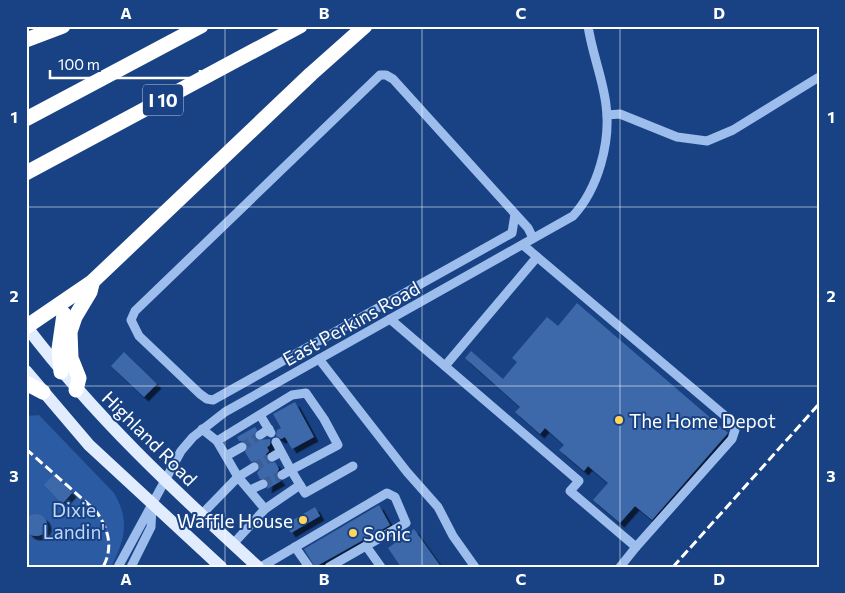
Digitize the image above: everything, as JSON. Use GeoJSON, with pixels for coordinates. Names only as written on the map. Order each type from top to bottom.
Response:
{"type":"FeatureCollection","features":[{"type":"Feature","properties":{"kind":"highway"},"geometry":{"type":"LineString","coordinates":[[26,31],[40,26]]}},
{"type":"Feature","properties":{"kind":"highway"},"geometry":{"type":"LineString","coordinates":[[26,40],[63,26]]}},
{"type":"Feature","properties":{"kind":"highway","name":"I 10"},"geometry":{"type":"LineString","coordinates":[[26,119],[201,26]]}},
{"type":"Feature","properties":{"kind":"highway","name":"I 10"},"geometry":{"type":"LineString","coordinates":[[26,173],[300,26]]}},
{"type":"Feature","properties":{"kind":"highway"},"geometry":{"type":"LineString","coordinates":[[26,327],[92,282],[311,74],[365,26]]}},
{"type":"Feature","properties":{"kind":"highway"},"geometry":{"type":"LineString","coordinates":[[76,390],[79,378],[71,358],[70,332],[75,317],[90,292],[92,282]]}},
{"type":"Feature","properties":{"kind":"highway"},"geometry":{"type":"LineString","coordinates":[[61,372],[60,333],[65,313],[76,294]]}},
{"type":"Feature","properties":{"kind":"highway"},"geometry":{"type":"LineString","coordinates":[[26,383],[43,392]]}},
{"type":"Feature","properties":{"kind":"main road","name":"Highland Road"},"geometry":{"type":"LineString","coordinates":[[26,327],[76,390],[166,481],[260,567]]}},
{"type":"Feature","properties":{"kind":"main road"},"geometry":{"type":"LineString","coordinates":[[26,371],[89,446],[221,567]]}},
{"type":"Feature","properties":{"kind":"street"},"geometry":{"type":"LineString","coordinates":[[588,26],[607,115],[620,114],[677,137],[707,141],[733,130],[819,77]]}},
{"type":"Feature","properties":{"kind":"street"},"geometry":{"type":"LineString","coordinates":[[515,214],[512,233],[213,400],[207,399],[200,394],[139,336],[131,320],[140,306],[370,81],[380,75],[386,75],[393,79],[528,228],[534,238]]}},
{"type":"Feature","properties":{"kind":"street","name":"East Perkins Road"},"geometry":{"type":"LineString","coordinates":[[118,567],[181,451],[202,429],[225,412],[573,216],[583,205],[595,178],[608,132],[607,115]]}},
{"type":"Feature","properties":{"kind":"street"},"geometry":{"type":"LineString","coordinates":[[522,245],[724,414],[734,426],[735,430],[732,439],[620,567]]}},
{"type":"Feature","properties":{"kind":"street"},"geometry":{"type":"LineString","coordinates":[[445,366],[538,257]]}},
{"type":"Feature","properties":{"kind":"street"},"geometry":{"type":"LineString","coordinates":[[390,319],[579,481],[570,491],[636,547]]}},
{"type":"Feature","properties":{"kind":"street"},"geometry":{"type":"LineString","coordinates":[[319,359],[407,472],[438,507],[470,565]]}},
{"type":"Feature","properties":{"kind":"street"},"geometry":{"type":"LineString","coordinates":[[217,441],[292,395],[306,393],[324,419],[338,445],[282,475]]}},
{"type":"Feature","properties":{"kind":"street"},"geometry":{"type":"LineString","coordinates":[[260,414],[270,431],[260,435]]}},
{"type":"Feature","properties":{"kind":"street"},"geometry":{"type":"LineString","coordinates":[[202,429],[217,441],[238,477],[265,509]]}},
{"type":"Feature","properties":{"kind":"street"},"geometry":{"type":"LineString","coordinates":[[276,442],[305,494],[353,466]]}},
{"type":"Feature","properties":{"kind":"street"},"geometry":{"type":"LineString","coordinates":[[226,456],[242,447]]}},
{"type":"Feature","properties":{"kind":"street"},"geometry":{"type":"LineString","coordinates":[[272,457],[281,452]]}},
{"type":"Feature","properties":{"kind":"street"},"geometry":{"type":"LineString","coordinates":[[202,514],[238,477],[254,467]]}},
{"type":"Feature","properties":{"kind":"street"},"geometry":{"type":"LineString","coordinates":[[250,490],[263,484]]}},
{"type":"Feature","properties":{"kind":"street"},"geometry":{"type":"LineString","coordinates":[[233,544],[265,509],[300,485]]}},
{"type":"Feature","properties":{"kind":"street"},"geometry":{"type":"LineString","coordinates":[[260,567],[388,493],[395,497],[406,523],[329,567]]}},
{"type":"Feature","properties":{"kind":"street"},"geometry":{"type":"LineString","coordinates":[[131,567],[151,527],[152,504]]}},
{"type":"Feature","properties":{"kind":"street"},"geometry":{"type":"LineString","coordinates":[[366,546],[381,567]]}},
{"type":"Feature","properties":{"kind":"street"},"geometry":{"type":"LineString","coordinates":[[295,547],[309,567]]}},
{"type":"Feature","properties":{"kind":"green space","name":"Dixie Landin'"},"geometry":{"type":"Polygon","coordinates":[[[39,415],[114,493],[119,503],[124,521],[124,530],[120,548],[111,567],[26,567],[26,416],[39,415]]]}},
{"type":"Feature","properties":{"kind":"building","name":"The Home Depot"},"geometry":{"type":"Polygon","coordinates":[[[577,303],[728,433],[652,520],[635,506],[620,523],[593,500],[608,483],[588,466],[584,471],[559,450],[564,445],[545,428],[540,434],[515,412],[520,407],[465,358],[471,351],[503,379],[517,362],[512,358],[547,317],[558,326],[577,303]]]}},
{"type":"Feature","properties":{"kind":"building"},"geometry":{"type":"Polygon","coordinates":[[[124,352],[157,384],[144,397],[111,366],[124,352]]]}},
{"type":"Feature","properties":{"kind":"building"},"geometry":{"type":"Polygon","coordinates":[[[295,402],[314,437],[292,449],[285,437],[281,439],[276,436],[277,430],[281,428],[273,414],[295,402]]]}},
{"type":"Feature","properties":{"kind":"building"},"geometry":{"type":"Polygon","coordinates":[[[255,427],[257,430],[254,436],[257,440],[270,439],[266,460],[269,463],[275,462],[279,469],[276,475],[281,481],[267,489],[268,481],[260,479],[257,473],[260,469],[260,464],[256,461],[251,462],[245,452],[248,444],[245,441],[239,441],[237,437],[255,427]]]}},
{"type":"Feature","properties":{"kind":"building"},"geometry":{"type":"Polygon","coordinates":[[[54,474],[72,493],[62,504],[44,485],[54,474]]]}},
{"type":"Feature","properties":{"kind":"building","name":"Sonic"},"geometry":{"type":"Polygon","coordinates":[[[379,505],[390,525],[315,567],[304,549],[379,505]]]}},
{"type":"Feature","properties":{"kind":"building","name":"Waffle House"},"geometry":{"type":"Polygon","coordinates":[[[315,507],[320,516],[291,533],[286,524],[315,507]]]}},
{"type":"Feature","properties":{"kind":"building"},"geometry":{"type":"Polygon","coordinates":[[[36,514],[44,517],[47,525],[44,533],[36,536],[28,533],[25,525],[28,517],[36,514]]]}},
{"type":"Feature","properties":{"kind":"building"},"geometry":{"type":"Polygon","coordinates":[[[414,529],[441,567],[401,567],[388,548],[414,529]]]}},
{"type":"Feature","properties":{"kind":"tunnel"},"geometry":{"type":"LineString","coordinates":[[242,447],[260,435]]}},
{"type":"Feature","properties":{"kind":"tunnel"},"geometry":{"type":"LineString","coordinates":[[254,467],[272,457]]}},
{"type":"Feature","properties":{"kind":"tunnel"},"geometry":{"type":"LineString","coordinates":[[263,484],[282,475]]}},
{"type":"Feature","properties":{"kind":"railway"},"geometry":{"type":"LineString","coordinates":[[673,567],[819,404]]}},
{"type":"Feature","properties":{"kind":"railway"},"geometry":{"type":"LineString","coordinates":[[26,449],[96,511],[104,524],[109,545],[103,567]]}},
{"type":"Feature","properties":{"kind":"place","name":"The Home Depot"},"geometry":{"type":"Point","coordinates":[619,420]}},
{"type":"Feature","properties":{"kind":"place","name":"Waffle House"},"geometry":{"type":"Point","coordinates":[303,520]}},
{"type":"Feature","properties":{"kind":"place","name":"Sonic"},"geometry":{"type":"Point","coordinates":[353,533]}}]}
